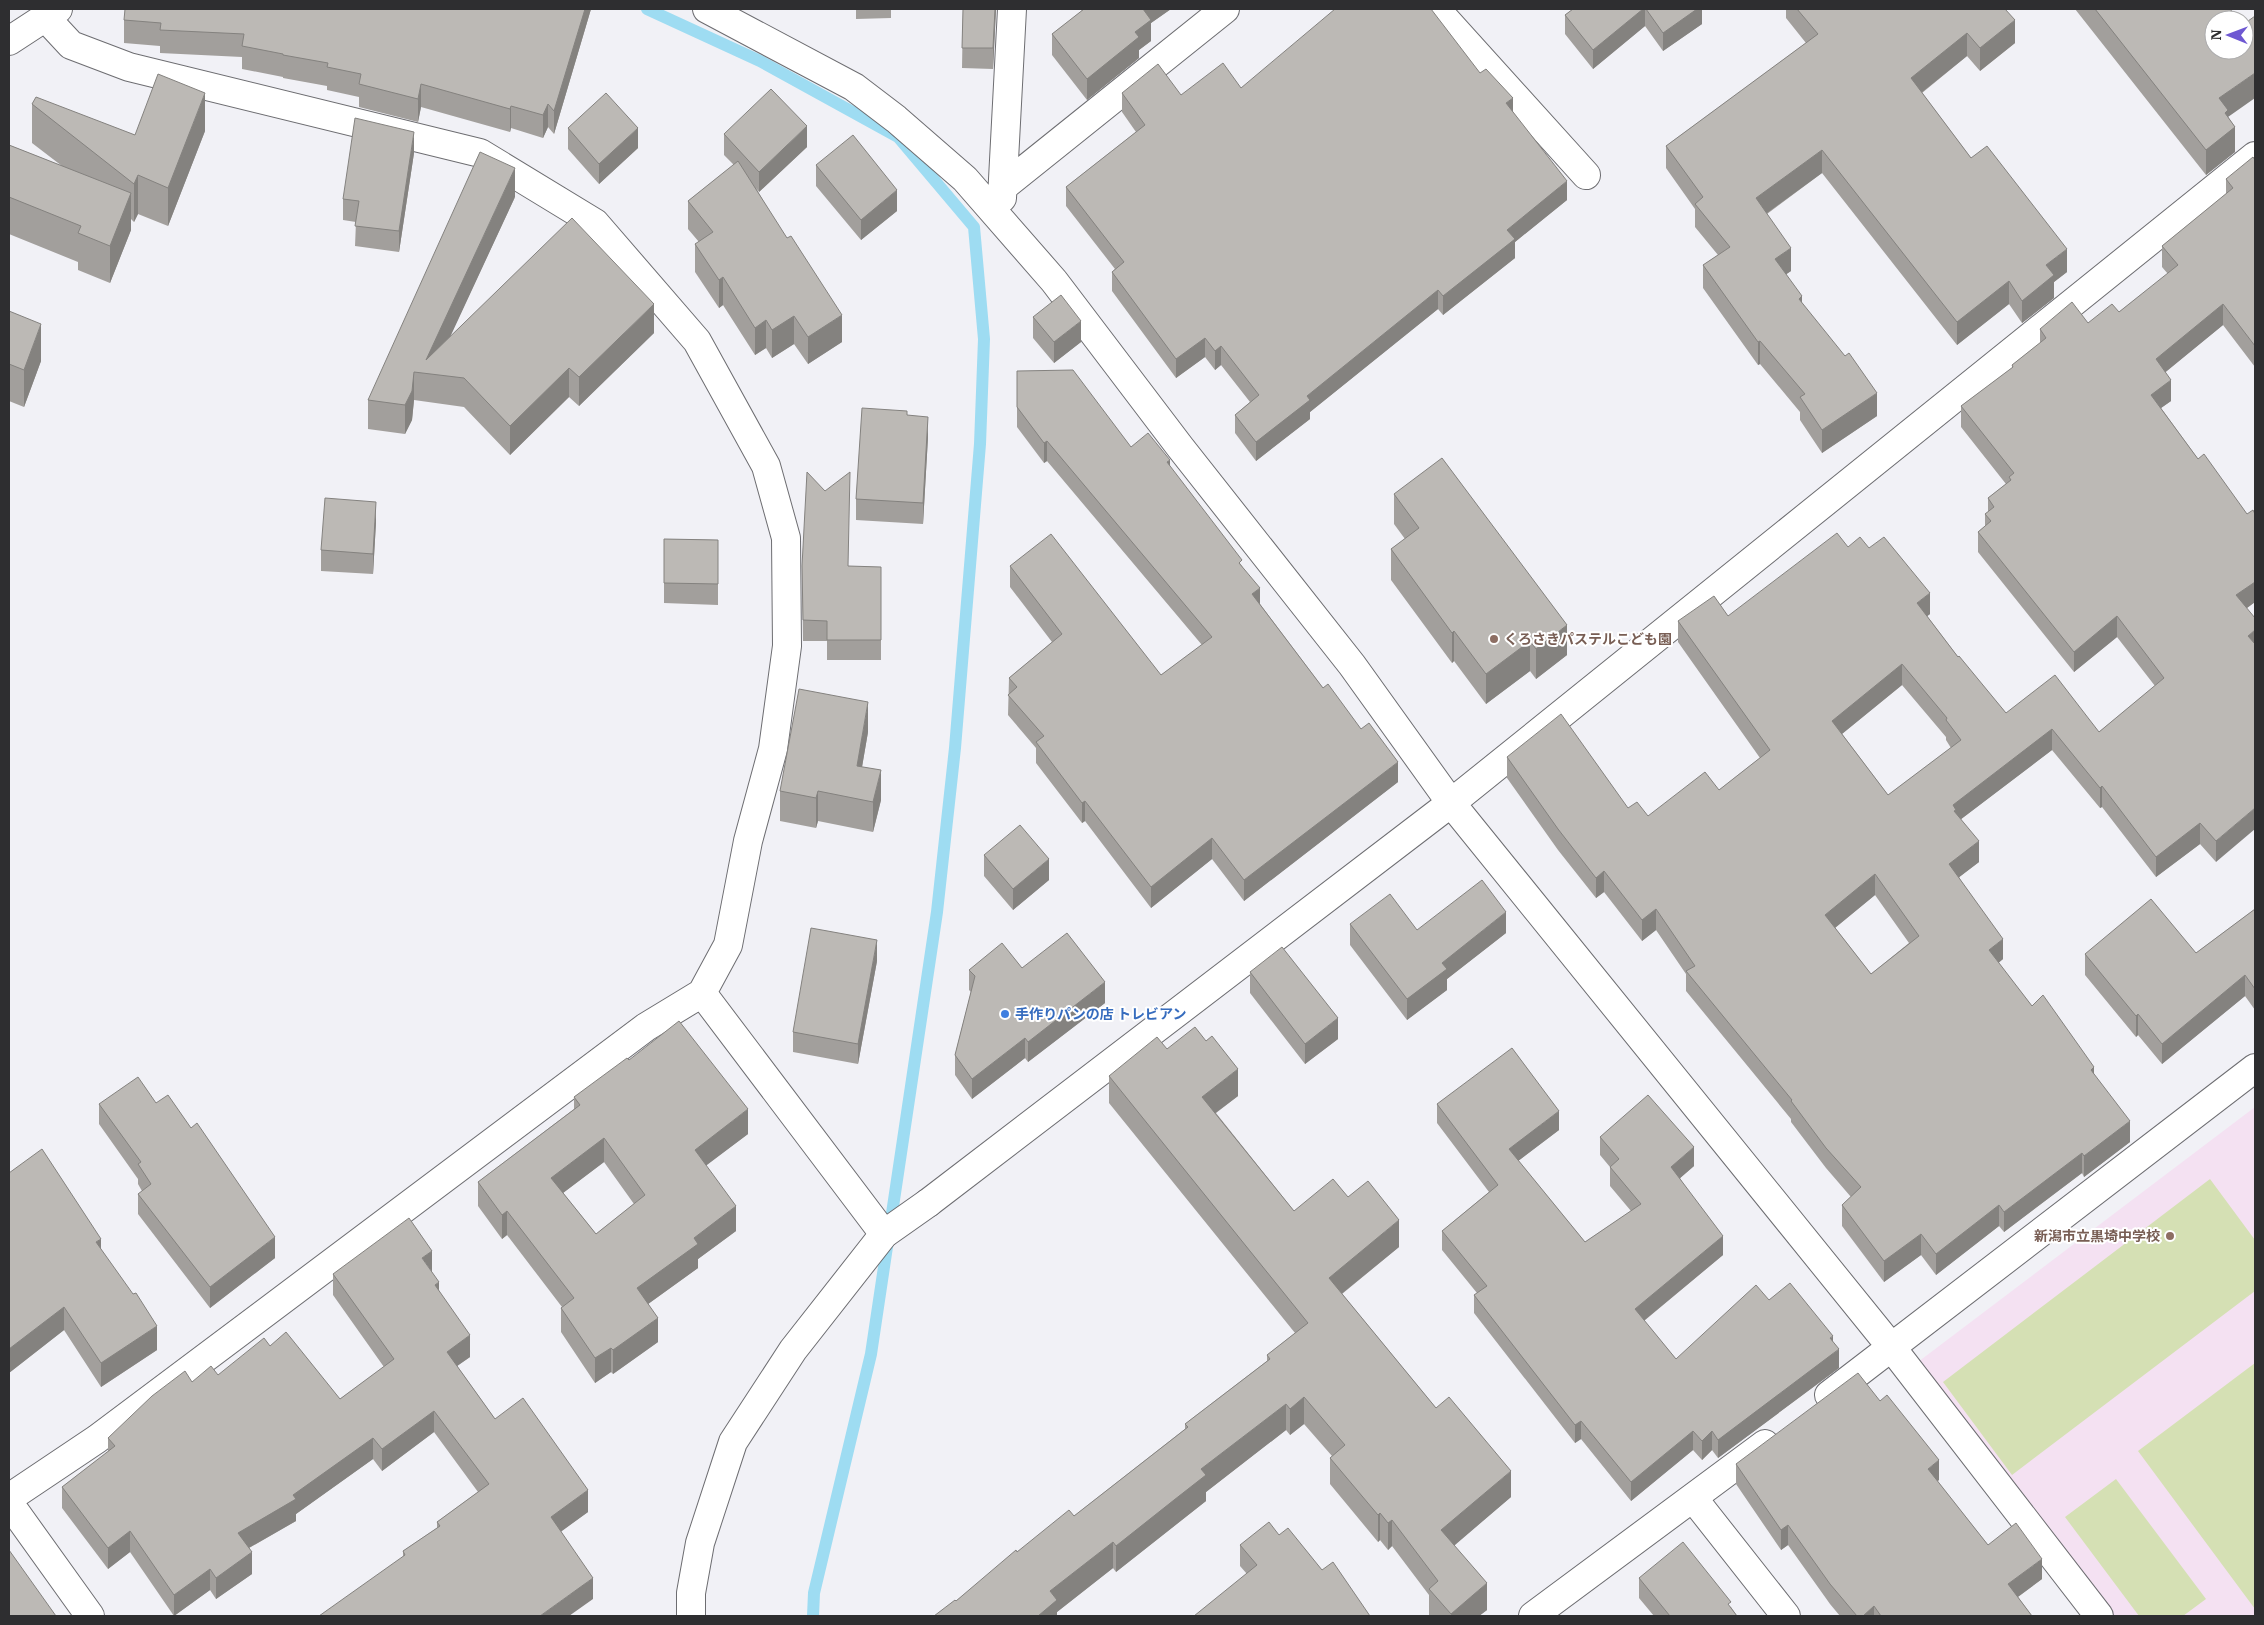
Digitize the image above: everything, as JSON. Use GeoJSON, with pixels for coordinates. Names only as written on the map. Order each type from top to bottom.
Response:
{"type":"FeatureCollection","features":[{"type":"Feature","properties":{"kind":"street"},"geometry":{"type":"LineString","coordinates":[[707,9],[854,87],[896,119],[965,179],[1054,281],[1180,447],[1352,665],[1450,803],[1892,1348],[2099,1616]]}},
{"type":"Feature","properties":{"kind":"street"},"geometry":{"type":"LineString","coordinates":[[999,220],[1003,187],[1012,9]]}},
{"type":"Feature","properties":{"kind":"street"},"geometry":{"type":"LineString","coordinates":[[1003,187],[1225,9]]}},
{"type":"Feature","properties":{"kind":"street"},"geometry":{"type":"LineString","coordinates":[[1436,9],[1586,175]]}},
{"type":"Feature","properties":{"kind":"street"},"geometry":{"type":"LineString","coordinates":[[9,42],[52,13],[70,45],[129,67],[480,153],[595,223],[696,340],[766,466],[786,538],[787,646],[773,749],[748,841],[728,945],[702,993],[646,1027],[105,1433],[9,1498]]}},
{"type":"Feature","properties":{"kind":"street"},"geometry":{"type":"LineString","coordinates":[[691,1616],[691,1594],[700,1543],[733,1442],[793,1350],[884,1234],[928,1203],[1450,803],[2255,156]]}},
{"type":"Feature","properties":{"kind":"street"},"geometry":{"type":"LineString","coordinates":[[702,993],[884,1234]]}},
{"type":"Feature","properties":{"kind":"street"},"geometry":{"type":"LineString","coordinates":[[1812,1408],[2255,1068]]}},
{"type":"Feature","properties":{"kind":"street"},"geometry":{"type":"LineString","coordinates":[[1533,1616],[1788,1426]]}},
{"type":"Feature","properties":{"kind":"street"},"geometry":{"type":"LineString","coordinates":[[1693,1498],[1786,1616]]}},
{"type":"Feature","properties":{"kind":"street"},"geometry":{"type":"LineString","coordinates":[[9,1503],[90,1616]]}},
{"type":"Feature","properties":{"kind":"shaded area","name":"新潟市立黒埼中学校"},"geometry":{"type":"Polygon","coordinates":[[[2255,1107],[2255,1616],[2102,1616],[1914,1365],[2255,1107]]]}},
{"type":"Feature","properties":{"kind":"green space"},"geometry":{"type":"Polygon","coordinates":[[[2210,1179],[2255,1240],[2255,1291],[2012,1475],[1943,1382],[2210,1179]]]}},
{"type":"Feature","properties":{"kind":"green space"},"geometry":{"type":"Polygon","coordinates":[[[2255,1363],[2255,1609],[2138,1451],[2255,1363]]]}},
{"type":"Feature","properties":{"kind":"green space"},"geometry":{"type":"Polygon","coordinates":[[[2116,1479],[2206,1599],[2183,1616],[2139,1616],[2065,1517],[2116,1479]]]}},
{"type":"Feature","properties":{"kind":"building"},"geometry":{"type":"Polygon","coordinates":[[[125,9],[585,9],[554,111],[548,104],[543,115],[511,106],[510,109],[421,84],[418,99],[359,84],[361,74],[327,67],[328,63],[242,46],[244,34],[160,30],[161,23],[124,20],[125,9]]]}},
{"type":"Feature","properties":{"kind":"building"},"geometry":{"type":"Polygon","coordinates":[[[963,9],[995,9],[993,48],[962,48],[963,9]]]}},
{"type":"Feature","properties":{"kind":"building"},"geometry":{"type":"Polygon","coordinates":[[[1084,9],[1143,9],[1151,20],[1135,32],[1139,37],[1087,79],[1052,34],[1084,9]]]}},
{"type":"Feature","properties":{"kind":"building"},"geometry":{"type":"Polygon","coordinates":[[[1335,9],[1431,9],[1480,73],[1486,69],[1513,98],[1506,103],[1567,181],[1507,230],[1515,239],[1443,296],[1438,290],[1307,396],[1310,400],[1256,442],[1235,415],[1259,395],[1221,346],[1215,351],[1205,338],[1176,359],[1112,272],[1124,262],[1066,187],[1145,125],[1122,93],[1158,64],[1181,95],[1223,63],[1241,88],[1335,9]]]}},
{"type":"Feature","properties":{"kind":"building"},"geometry":{"type":"Polygon","coordinates":[[[1573,9],[1643,9],[1593,50],[1565,15],[1573,9]]]}},
{"type":"Feature","properties":{"kind":"building"},"geometry":{"type":"Polygon","coordinates":[[[1646,9],[1697,9],[1663,33],[1646,9]]]}},
{"type":"Feature","properties":{"kind":"building"},"geometry":{"type":"Polygon","coordinates":[[[1797,9],[2005,9],[2015,20],[1980,48],[1967,33],[1911,78],[1971,158],[1987,146],[2067,249],[2046,265],[2054,275],[2022,301],[2009,281],[1957,322],[1822,150],[1756,198],[1791,248],[1775,259],[1802,296],[1799,299],[1845,356],[1849,353],[1877,393],[1822,430],[1800,397],[1805,394],[1760,341],[1758,342],[1703,265],[1730,247],[1695,204],[1703,197],[1666,146],[1818,34],[1797,9]]]}},
{"type":"Feature","properties":{"kind":"building"},"geometry":{"type":"Polygon","coordinates":[[[2095,9],[2230,9],[2204,10],[2204,60],[2254,60],[2255,16],[2255,73],[2219,98],[2228,110],[2225,113],[2235,127],[2206,150],[2095,9]]]}},
{"type":"Feature","properties":{"kind":"building"},"geometry":{"type":"Polygon","coordinates":[[[158,74],[205,93],[168,188],[138,175],[134,184],[32,104],[36,97],[135,135],[158,74]]]}},
{"type":"Feature","properties":{"kind":"building"},"geometry":{"type":"Polygon","coordinates":[[[771,89],[807,126],[759,172],[724,134],[771,89]]]}},
{"type":"Feature","properties":{"kind":"building"},"geometry":{"type":"Polygon","coordinates":[[[606,93],[638,128],[599,164],[568,128],[606,93]]]}},
{"type":"Feature","properties":{"kind":"building"},"geometry":{"type":"Polygon","coordinates":[[[355,118],[414,132],[399,231],[355,226],[359,201],[343,199],[355,118]]]}},
{"type":"Feature","properties":{"kind":"building"},"geometry":{"type":"Polygon","coordinates":[[[853,135],[897,190],[861,220],[816,165],[853,135]]]}},
{"type":"Feature","properties":{"kind":"building"},"geometry":{"type":"Polygon","coordinates":[[[9,145],[131,193],[110,246],[78,233],[81,226],[9,197],[9,145]]]}},
{"type":"Feature","properties":{"kind":"building"},"geometry":{"type":"Polygon","coordinates":[[[480,152],[515,168],[426,360],[572,218],[654,304],[579,377],[569,368],[510,426],[464,378],[414,372],[412,391],[405,405],[368,400],[480,152]]]}},
{"type":"Feature","properties":{"kind":"building"},"geometry":{"type":"Polygon","coordinates":[[[2253,157],[2255,160],[2255,346],[2223,304],[2156,359],[2171,380],[2151,395],[2198,459],[2204,454],[2247,514],[2253,510],[2255,514],[2255,582],[2236,595],[2255,618],[2255,630],[2248,636],[2255,644],[2255,808],[2216,841],[2200,823],[2156,857],[2102,786],[2100,788],[2052,729],[1953,805],[1956,810],[1954,811],[1979,841],[1949,864],[2003,939],[1989,950],[2032,1006],[2043,995],[2094,1067],[2091,1070],[2130,1121],[2084,1156],[2082,1153],[2004,1212],[1999,1205],[1936,1254],[1921,1234],[1884,1261],[1842,1205],[1861,1187],[1826,1148],[1792,1100],[1686,971],[1695,966],[1656,909],[1642,920],[1604,871],[1596,878],[1558,829],[1507,757],[1561,714],[1628,808],[1637,802],[1648,816],[1705,772],[1719,790],[1770,750],[1678,621],[1714,596],[1728,616],[1837,533],[1848,547],[1860,537],[1869,548],[1884,537],[1930,593],[1917,603],[1958,657],[2006,713],[2055,675],[2099,732],[2164,678],[2117,616],[2074,652],[1978,532],[1991,521],[1985,514],[1994,507],[1988,498],[2011,480],[2009,477],[2014,473],[1961,406],[2013,367],[2012,365],[2046,338],[2040,329],[2072,302],[2088,323],[2112,304],[2119,312],[2178,265],[2162,246],[2233,188],[2226,179],[2253,157]],[[1902,664],[1832,721],[1888,795],[1961,740],[1946,720],[1947,718],[1902,664]],[[1875,874],[1825,915],[1871,974],[1919,936],[1875,874]]]}},
{"type":"Feature","properties":{"kind":"building"},"geometry":{"type":"Polygon","coordinates":[[[738,161],[787,238],[791,236],[842,315],[808,337],[794,316],[772,330],[766,320],[755,328],[723,277],[719,280],[695,244],[713,232],[688,201],[738,161]]]}},
{"type":"Feature","properties":{"kind":"building"},"geometry":{"type":"Polygon","coordinates":[[[1061,295],[1081,321],[1054,342],[1033,317],[1061,295]]]}},
{"type":"Feature","properties":{"kind":"building"},"geometry":{"type":"Polygon","coordinates":[[[9,311],[41,324],[24,370],[9,364],[9,311]]]}},
{"type":"Feature","properties":{"kind":"building"},"geometry":{"type":"Polygon","coordinates":[[[1073,370],[1131,447],[1148,433],[1170,460],[1167,462],[1242,560],[1239,563],[1260,588],[1252,594],[1323,688],[1328,684],[1361,729],[1369,723],[1398,762],[1244,880],[1212,838],[1151,887],[1085,801],[1082,803],[1036,742],[1044,736],[1008,695],[1017,687],[1009,678],[1062,634],[1010,566],[1051,534],[1161,675],[1212,637],[1047,441],[1044,443],[1017,407],[1017,371],[1073,370]]]}},
{"type":"Feature","properties":{"kind":"building"},"geometry":{"type":"Polygon","coordinates":[[[862,408],[907,411],[907,415],[928,417],[923,503],[856,499],[862,408]]]}},
{"type":"Feature","properties":{"kind":"building"},"geometry":{"type":"Polygon","coordinates":[[[1442,458],[1567,625],[1536,649],[1530,641],[1486,674],[1454,631],[1452,633],[1391,549],[1419,528],[1394,494],[1442,458]]]}},
{"type":"Feature","properties":{"kind":"building"},"geometry":{"type":"Polygon","coordinates":[[[807,472],[825,491],[850,472],[848,566],[881,567],[881,640],[827,640],[827,621],[803,620],[802,566],[807,472]]]}},
{"type":"Feature","properties":{"kind":"building"},"geometry":{"type":"Polygon","coordinates":[[[325,498],[376,502],[373,554],[321,550],[325,498]]]}},
{"type":"Feature","properties":{"kind":"building"},"geometry":{"type":"Polygon","coordinates":[[[664,539],[718,540],[718,584],[664,583],[664,539]]]}},
{"type":"Feature","properties":{"kind":"building"},"geometry":{"type":"Polygon","coordinates":[[[799,689],[868,702],[857,766],[881,770],[873,802],[818,791],[816,798],[780,791],[799,689]]]}},
{"type":"Feature","properties":{"kind":"building"},"geometry":{"type":"Polygon","coordinates":[[[1020,825],[1049,859],[1013,889],[984,855],[1020,825]]]}},
{"type":"Feature","properties":{"kind":"building"},"geometry":{"type":"Polygon","coordinates":[[[1482,880],[1506,912],[1442,963],[1447,969],[1407,999],[1350,924],[1390,894],[1417,930],[1482,880]]]}},
{"type":"Feature","properties":{"kind":"building"},"geometry":{"type":"Polygon","coordinates":[[[2151,899],[2196,953],[2255,909],[2255,989],[2245,975],[2162,1044],[2138,1014],[2136,1016],[2085,954],[2151,899]]]}},
{"type":"Feature","properties":{"kind":"building"},"geometry":{"type":"Polygon","coordinates":[[[811,928],[877,940],[858,1044],[793,1032],[811,928]]]}},
{"type":"Feature","properties":{"kind":"building"},"geometry":{"type":"Polygon","coordinates":[[[1067,933],[1105,982],[1028,1042],[1025,1038],[972,1079],[955,1055],[975,976],[969,970],[1002,943],[1022,968],[1067,933]]]}},
{"type":"Feature","properties":{"kind":"building"},"geometry":{"type":"Polygon","coordinates":[[[1282,947],[1338,1018],[1305,1044],[1250,972],[1282,947]]]}},
{"type":"Feature","properties":{"kind":"building"},"geometry":{"type":"Polygon","coordinates":[[[679,1021],[748,1109],[695,1150],[736,1206],[694,1238],[698,1244],[637,1288],[658,1318],[613,1350],[611,1348],[595,1358],[561,1308],[574,1298],[507,1211],[502,1215],[478,1182],[580,1105],[574,1097],[627,1058],[629,1060],[679,1021]],[[604,1138],[551,1178],[596,1234],[645,1195],[604,1138]]]}},
{"type":"Feature","properties":{"kind":"building"},"geometry":{"type":"Polygon","coordinates":[[[1195,1027],[1206,1041],[1212,1036],[1238,1069],[1202,1097],[1294,1211],[1333,1179],[1348,1197],[1368,1181],[1399,1220],[1329,1278],[1436,1408],[1449,1397],[1511,1471],[1441,1530],[1487,1583],[1451,1614],[1429,1589],[1438,1581],[1392,1520],[1388,1523],[1380,1513],[1378,1515],[1330,1458],[1345,1445],[1304,1397],[1290,1409],[1286,1404],[1201,1469],[1206,1475],[1116,1546],[1113,1542],[1050,1591],[1057,1600],[1038,1616],[934,1616],[956,1601],[1016,1550],[1017,1552],[1069,1510],[1074,1516],[1188,1427],[1185,1424],[1270,1359],[1267,1355],[1308,1323],[1109,1076],[1157,1037],[1167,1049],[1195,1027]]]}},
{"type":"Feature","properties":{"kind":"building"},"geometry":{"type":"Polygon","coordinates":[[[1512,1048],[1559,1111],[1509,1149],[1585,1242],[1641,1204],[1610,1167],[1619,1159],[1600,1137],[1648,1095],[1694,1147],[1671,1167],[1723,1236],[1635,1309],[1676,1359],[1756,1285],[1769,1300],[1790,1283],[1833,1336],[1830,1338],[1839,1349],[1718,1440],[1712,1431],[1702,1441],[1693,1431],[1631,1482],[1581,1421],[1575,1425],[1474,1295],[1487,1286],[1442,1231],[1498,1185],[1437,1104],[1512,1048]]]}},
{"type":"Feature","properties":{"kind":"building"},"geometry":{"type":"Polygon","coordinates":[[[138,1077],[156,1103],[168,1095],[191,1128],[197,1123],[275,1237],[210,1287],[138,1194],[151,1184],[138,1164],[141,1162],[99,1104],[138,1077]]]}},
{"type":"Feature","properties":{"kind":"building"},"geometry":{"type":"Polygon","coordinates":[[[42,1149],[101,1239],[96,1242],[133,1294],[136,1293],[157,1326],[101,1363],[64,1307],[9,1349],[9,1173],[42,1149]]]}},
{"type":"Feature","properties":{"kind":"building"},"geometry":{"type":"Polygon","coordinates":[[[409,1218],[432,1251],[422,1258],[439,1282],[435,1285],[470,1335],[447,1352],[495,1419],[523,1398],[588,1490],[551,1517],[593,1578],[540,1616],[319,1616],[405,1555],[403,1551],[440,1526],[437,1522],[489,1484],[434,1411],[382,1449],[373,1438],[293,1495],[296,1499],[238,1533],[252,1552],[216,1578],[210,1569],[174,1595],[130,1531],[108,1548],[62,1487],[115,1446],[108,1438],[152,1396],[185,1371],[192,1382],[211,1366],[218,1375],[264,1338],[270,1346],[286,1332],[340,1399],[394,1359],[333,1274],[409,1218]]]}},
{"type":"Feature","properties":{"kind":"building"},"geometry":{"type":"Polygon","coordinates":[[[1858,1373],[1880,1401],[1887,1395],[1939,1460],[1928,1469],[1988,1545],[2016,1523],[2042,1559],[2008,1584],[2032,1616],[1881,1616],[1874,1606],[1863,1616],[1857,1616],[1830,1584],[1788,1525],[1781,1530],[1736,1464],[1858,1373]]]}},
{"type":"Feature","properties":{"kind":"building"},"geometry":{"type":"Polygon","coordinates":[[[1269,1522],[1279,1535],[1288,1528],[1322,1570],[1333,1562],[1370,1616],[1194,1616],[1257,1565],[1240,1545],[1269,1522]]]}},
{"type":"Feature","properties":{"kind":"building"},"geometry":{"type":"Polygon","coordinates":[[[1683,1542],[1731,1602],[1728,1604],[1737,1616],[1670,1616],[1639,1578],[1683,1542]]]}},
{"type":"Feature","properties":{"kind":"building"},"geometry":{"type":"Polygon","coordinates":[[[9,1550],[56,1616],[9,1616],[9,1550]]]}},
{"type":"Feature","properties":{"kind":"waterway"},"geometry":{"type":"LineString","coordinates":[[647,9],[760,61],[898,137],[974,227],[984,339],[980,444],[955,748],[937,912],[871,1354],[814,1593],[813,1616]]}},
{"type":"Feature","properties":{"kind":"place","name":"くろさきパステルこども園"},"geometry":{"type":"Point","coordinates":[1494,639]}},
{"type":"Feature","properties":{"kind":"place","name":"手作りパンの店 トレビアン"},"geometry":{"type":"Point","coordinates":[1005,1014]}},
{"type":"Feature","properties":{"kind":"place","name":"新潟市立黒埼中学校"},"geometry":{"type":"Point","coordinates":[2170,1236]}}]}
